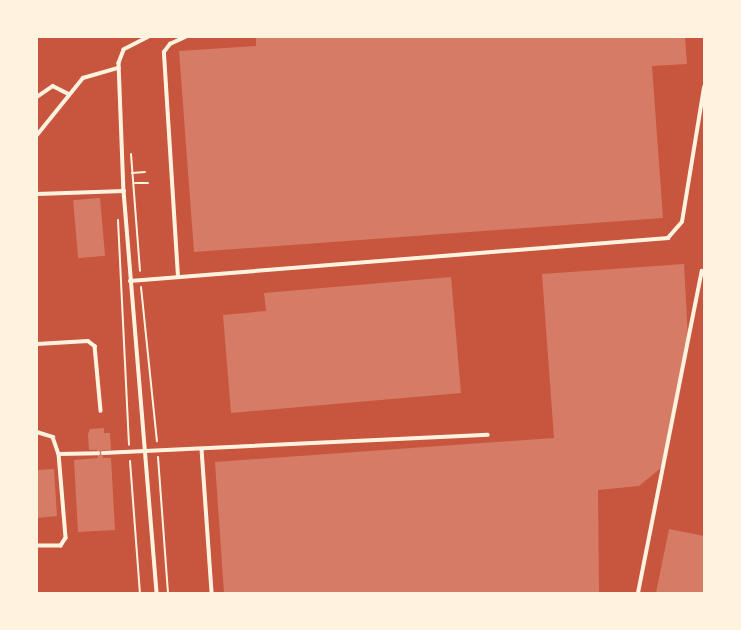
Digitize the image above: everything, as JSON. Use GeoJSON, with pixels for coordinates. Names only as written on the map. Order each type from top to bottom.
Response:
{"type":"FeatureCollection","features":[{"type":"Feature","properties":{"kind":"lane"},"geometry":{"type":"LineString","coordinates":[[149,37],[124,50],[119,68],[130,281],[157,593]]}},
{"type":"Feature","properties":{"kind":"lane"},"geometry":{"type":"LineString","coordinates":[[178,277],[164,52],[170,44],[185,37]]}},
{"type":"Feature","properties":{"kind":"lane"},"geometry":{"type":"LineString","coordinates":[[37,135],[69,94],[91,74],[119,68]]}},
{"type":"Feature","properties":{"kind":"lane"},"geometry":{"type":"LineString","coordinates":[[37,97],[53,86],[69,94]]}},
{"type":"Feature","properties":{"kind":"lane"},"geometry":{"type":"LineString","coordinates":[[130,281],[668,238],[682,222],[704,88]]}},
{"type":"Feature","properties":{"kind":"lane"},"geometry":{"type":"LineString","coordinates":[[37,194],[124,191]]}},
{"type":"Feature","properties":{"kind":"lane"},"geometry":{"type":"LineString","coordinates":[[638,593],[702,271]]}},
{"type":"Feature","properties":{"kind":"lane"},"geometry":{"type":"LineString","coordinates":[[37,344],[88,341],[95,346],[101,411]]}},
{"type":"Feature","properties":{"kind":"lane"},"geometry":{"type":"LineString","coordinates":[[37,432],[53,437],[59,454],[66,538],[61,546],[37,547]]}},
{"type":"Feature","properties":{"kind":"lane"},"geometry":{"type":"LineString","coordinates":[[59,454],[488,435]]}},
{"type":"Feature","properties":{"kind":"lane"},"geometry":{"type":"LineString","coordinates":[[202,448],[212,593]]}},
{"type":"Feature","properties":{"kind":"path"},"geometry":{"type":"LineString","coordinates":[[131,147],[140,281],[158,450],[168,593]]}},
{"type":"Feature","properties":{"kind":"path"},"geometry":{"type":"LineString","coordinates":[[132,173],[145,172]]}},
{"type":"Feature","properties":{"kind":"path"},"geometry":{"type":"LineString","coordinates":[[133,184],[148,183]]}},
{"type":"Feature","properties":{"kind":"path"},"geometry":{"type":"LineString","coordinates":[[118,216],[117,276],[140,593]]}},
{"type":"Feature","properties":{"kind":"building"},"geometry":{"type":"Polygon","coordinates":[[[256,37],[685,37],[687,64],[652,66],[663,218],[194,252],[179,51],[256,46],[256,37]]]}},
{"type":"Feature","properties":{"kind":"building"},"geometry":{"type":"Polygon","coordinates":[[[100,198],[105,256],[78,258],[73,200],[100,198]]]}},
{"type":"Feature","properties":{"kind":"building"},"geometry":{"type":"Polygon","coordinates":[[[684,264],[688,339],[662,467],[639,486],[598,490],[599,593],[224,593],[215,462],[554,438],[542,274],[684,264]]]}},
{"type":"Feature","properties":{"kind":"building"},"geometry":{"type":"Polygon","coordinates":[[[451,277],[461,393],[231,413],[223,315],[266,311],[264,293],[451,277]]]}},
{"type":"Feature","properties":{"kind":"building"},"geometry":{"type":"Polygon","coordinates":[[[104,428],[104,433],[110,433],[111,450],[102,450],[103,458],[111,458],[115,530],[78,532],[74,460],[98,458],[97,450],[89,450],[88,434],[90,429],[104,428]]]}},
{"type":"Feature","properties":{"kind":"building"},"geometry":{"type":"Polygon","coordinates":[[[54,469],[57,516],[37,518],[37,470],[54,469]]]}},
{"type":"Feature","properties":{"kind":"building"},"geometry":{"type":"Polygon","coordinates":[[[669,529],[704,536],[704,593],[656,593],[669,529]]]}}]}
